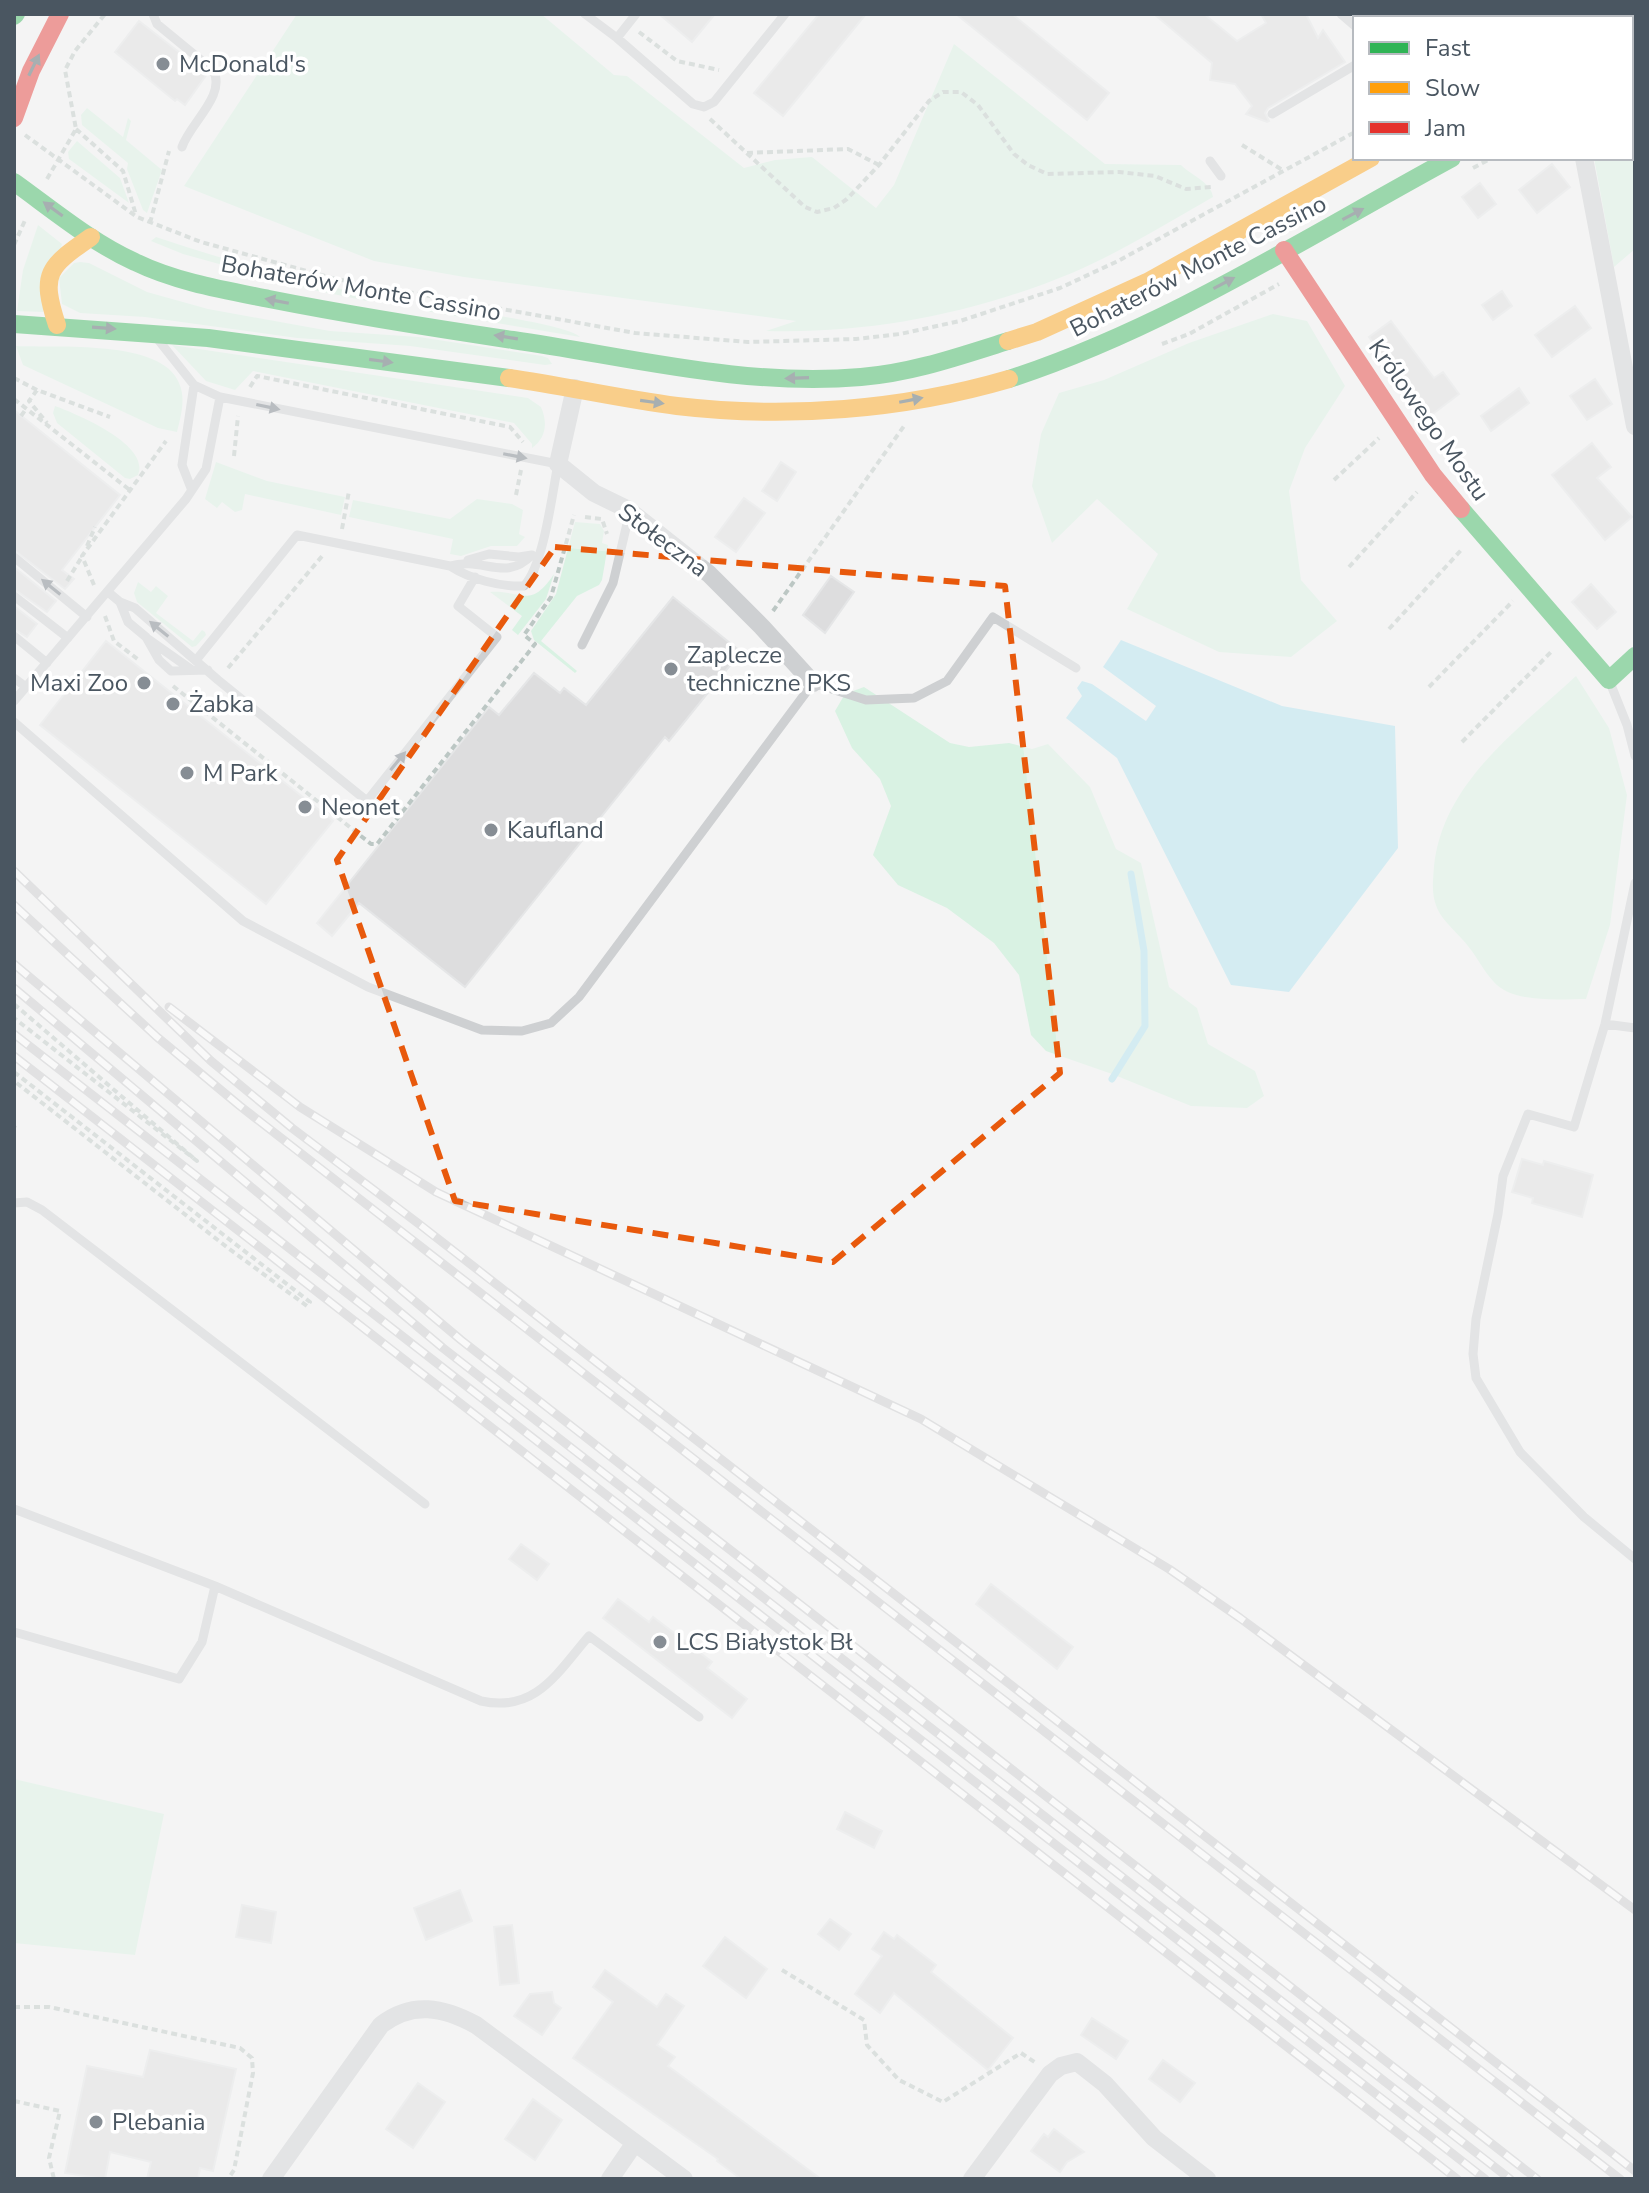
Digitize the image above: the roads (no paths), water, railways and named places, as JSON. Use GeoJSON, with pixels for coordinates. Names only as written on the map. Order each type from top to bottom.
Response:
{"type":"FeatureCollection","features":[{"type":"Feature","properties":{"kind":"street"},"geometry":{"type":"LineString","coordinates":[[14,118],[31,71],[60,14]]}},
{"type":"Feature","properties":{"kind":"street","name":"Bohaterów Monte Cassino"},"geometry":{"type":"LineString","coordinates":[[14,182],[91,237],[136,263],[204,286],[354,316],[583,350],[716,375],[764,379],[861,377],[937,363],[1037,332],[1147,282],[1367,160]]}},
{"type":"Feature","properties":{"kind":"street","name":"Bohaterów Monte Cassino"},"geometry":{"type":"LineString","coordinates":[[14,324],[151,331],[575,388],[667,404],[747,412],[838,410],[899,403],[973,388],[1072,358],[1163,316],[1448,160]]}},
{"type":"Feature","properties":{"kind":"street"},"geometry":{"type":"LineString","coordinates":[[1584,160],[1635,426]]}},
{"type":"Feature","properties":{"kind":"street"},"geometry":{"type":"LineString","coordinates":[[57,325],[47,297],[47,275],[59,259],[91,237]]}},
{"type":"Feature","properties":{"kind":"street","name":"Królowego Mostu"},"geometry":{"type":"LineString","coordinates":[[1284,250],[1433,475],[1609,680]]}},
{"type":"Feature","properties":{"kind":"street"},"geometry":{"type":"LineString","coordinates":[[1147,282],[1143,299],[1146,307],[1163,316]]}},
{"type":"Feature","properties":{"kind":"street"},"geometry":{"type":"LineString","coordinates":[[558,464],[583,350]]}},
{"type":"Feature","properties":{"kind":"street","name":"Stołeczna"},"geometry":{"type":"LineString","coordinates":[[558,464],[594,493],[630,511],[709,574],[813,683]]}},
{"type":"Feature","properties":{"kind":"street"},"geometry":{"type":"LineString","coordinates":[[1609,680],[1635,656]]}},
{"type":"Feature","properties":{"kind":"street"},"geometry":{"type":"LineString","coordinates":[[271,2179],[370,2039],[389,2019],[414,2009],[429,2008],[460,2017],[684,2179]]}},
{"type":"Feature","properties":{"kind":"street"},"geometry":{"type":"LineString","coordinates":[[972,2179],[1050,2074],[1061,2066],[1077,2062],[1105,2084],[1154,2138],[1207,2179]]}},
{"type":"Feature","properties":{"kind":"street"},"geometry":{"type":"LineString","coordinates":[[610,2179],[634,2144]]}},
{"type":"Feature","properties":{"kind":"lane"},"geometry":{"type":"LineString","coordinates":[[153,14],[157,24],[217,76],[216,90],[182,147]]}},
{"type":"Feature","properties":{"kind":"lane"},"geometry":{"type":"LineString","coordinates":[[585,14],[693,104],[704,107],[714,102],[785,14]]}},
{"type":"Feature","properties":{"kind":"lane"},"geometry":{"type":"LineString","coordinates":[[617,38],[636,14]]}},
{"type":"Feature","properties":{"kind":"lane"},"geometry":{"type":"LineString","coordinates":[[1272,114],[1353,66]]}},
{"type":"Feature","properties":{"kind":"lane"},"geometry":{"type":"LineString","coordinates":[[1210,161],[1222,181]]}},
{"type":"Feature","properties":{"kind":"lane"},"geometry":{"type":"LineString","coordinates":[[151,331],[194,385],[220,397],[558,464],[532,577],[524,586],[475,577],[450,566],[297,535],[197,659]]}},
{"type":"Feature","properties":{"kind":"lane"},"geometry":{"type":"LineString","coordinates":[[191,488],[182,465],[194,385]]}},
{"type":"Feature","properties":{"kind":"lane"},"geometry":{"type":"LineString","coordinates":[[14,701],[177,512],[206,469],[220,397]]}},
{"type":"Feature","properties":{"kind":"lane"},"geometry":{"type":"LineString","coordinates":[[582,645],[613,583],[630,511]]}},
{"type":"Feature","properties":{"kind":"lane"},"geometry":{"type":"LineString","coordinates":[[450,566],[466,561],[513,569],[522,565],[541,543]]}},
{"type":"Feature","properties":{"kind":"lane"},"geometry":{"type":"LineString","coordinates":[[14,557],[87,617]]}},
{"type":"Feature","properties":{"kind":"lane"},"geometry":{"type":"LineString","coordinates":[[108,592],[120,602],[135,608],[367,801],[497,637],[458,606],[475,577]]}},
{"type":"Feature","properties":{"kind":"lane"},"geometry":{"type":"LineString","coordinates":[[14,596],[68,638]]}},
{"type":"Feature","properties":{"kind":"lane"},"geometry":{"type":"LineString","coordinates":[[120,602],[128,622],[146,637],[193,672],[208,670]]}},
{"type":"Feature","properties":{"kind":"lane"},"geometry":{"type":"LineString","coordinates":[[14,722],[243,921],[368,987],[482,1030],[522,1031],[551,1023],[579,997],[813,683],[866,700],[914,698],[947,681],[993,617],[1076,668]]}},
{"type":"Feature","properties":{"kind":"lane"},"geometry":{"type":"LineString","coordinates":[[14,636],[47,663]]}},
{"type":"Feature","properties":{"kind":"lane"},"geometry":{"type":"LineString","coordinates":[[14,678],[26,687]]}},
{"type":"Feature","properties":{"kind":"lane"},"geometry":{"type":"LineString","coordinates":[[1609,680],[1627,725],[1635,756]]}},
{"type":"Feature","properties":{"kind":"lane"},"geometry":{"type":"LineString","coordinates":[[1635,883],[1605,1024],[1574,1127],[1528,1114],[1503,1176],[1476,1319],[1473,1354],[1476,1378],[1520,1452],[1584,1517],[1635,1559]]}},
{"type":"Feature","properties":{"kind":"lane"},"geometry":{"type":"LineString","coordinates":[[1605,1024],[1635,1028]]}},
{"type":"Feature","properties":{"kind":"lane"},"geometry":{"type":"LineString","coordinates":[[14,1203],[27,1202],[42,1210],[425,1504]]}},
{"type":"Feature","properties":{"kind":"lane"},"geometry":{"type":"LineString","coordinates":[[14,1509],[215,1586],[489,1703],[519,1702],[538,1693],[589,1636],[699,1717]]}},
{"type":"Feature","properties":{"kind":"lane"},"geometry":{"type":"LineString","coordinates":[[14,1632],[179,1679],[202,1642],[215,1586]]}},
{"type":"Feature","properties":{"kind":"water"},"geometry":{"type":"Polygon","coordinates":[[[1121,640],[1282,706],[1395,726],[1398,848],[1289,992],[1231,985],[1117,758],[1066,718],[1082,696],[1077,688],[1082,681],[1092,684],[1146,721],[1156,706],[1103,667],[1121,640]]]}},
{"type":"Feature","properties":{"kind":"waterway"},"geometry":{"type":"LineString","coordinates":[[1112,1079],[1145,1026],[1144,951],[1131,874]]}},
{"type":"Feature","properties":{"kind":"railway"},"geometry":{"type":"LineString","coordinates":[[14,871],[211,1061],[292,1128],[1635,2171]]}},
{"type":"Feature","properties":{"kind":"railway"},"geometry":{"type":"LineString","coordinates":[[14,905],[157,1037],[240,1106],[1620,2179]]}},
{"type":"Feature","properties":{"kind":"railway"},"geometry":{"type":"LineString","coordinates":[[14,964],[461,1340],[1537,2179]]}},
{"type":"Feature","properties":{"kind":"railway"},"geometry":{"type":"LineString","coordinates":[[14,988],[443,1348],[1510,2179]]}},
{"type":"Feature","properties":{"kind":"railway"},"geometry":{"type":"LineString","coordinates":[[169,1007],[300,1107],[436,1192],[921,1419],[1169,1569],[1635,1910]]}},
{"type":"Feature","properties":{"kind":"railway"},"geometry":{"type":"LineString","coordinates":[[14,1034],[1485,2179]]}},
{"type":"Feature","properties":{"kind":"railway"},"geometry":{"type":"LineString","coordinates":[[14,1056],[1457,2179]]}},
{"type":"Feature","properties":{"kind":"place","name":"McDonald's"},"geometry":{"type":"Point","coordinates":[163,64]}},
{"type":"Feature","properties":{"kind":"place","name":"Zaplecze techniczne PKS"},"geometry":{"type":"Point","coordinates":[671,669]}},
{"type":"Feature","properties":{"kind":"place","name":"Maxi Zoo"},"geometry":{"type":"Point","coordinates":[144,683]}},
{"type":"Feature","properties":{"kind":"place","name":"Żabka"},"geometry":{"type":"Point","coordinates":[173,704]}},
{"type":"Feature","properties":{"kind":"place","name":"M Park"},"geometry":{"type":"Point","coordinates":[187,773]}},
{"type":"Feature","properties":{"kind":"place","name":"Neonet"},"geometry":{"type":"Point","coordinates":[305,807]}},
{"type":"Feature","properties":{"kind":"place","name":"Kaufland"},"geometry":{"type":"Point","coordinates":[491,830]}},
{"type":"Feature","properties":{"kind":"place","name":"LCS Białystok Bł"},"geometry":{"type":"Point","coordinates":[660,1642]}},
{"type":"Feature","properties":{"kind":"place","name":"Plebania"},"geometry":{"type":"Point","coordinates":[96,2122]}}]}
